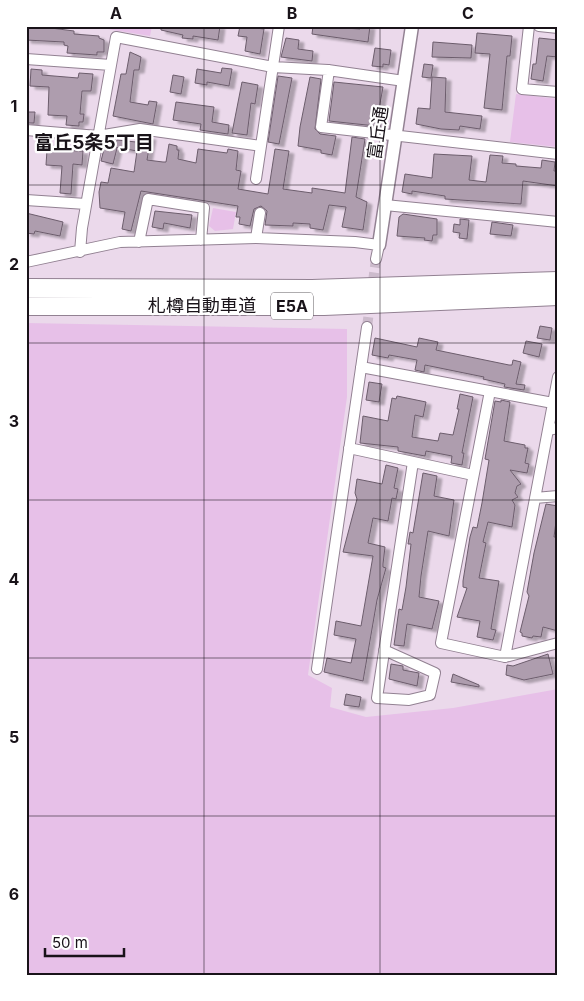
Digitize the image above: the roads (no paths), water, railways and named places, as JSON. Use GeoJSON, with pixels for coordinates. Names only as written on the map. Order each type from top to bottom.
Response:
{"type":"FeatureCollection","features":[{"type":"Feature","properties":{"kind":"highway","name":"札樽自動車道"},"geometry":{"type":"LineString","coordinates":[[26,288],[312,289],[558,281]]}},
{"type":"Feature","properties":{"kind":"highway","name":"札樽自動車道"},"geometry":{"type":"LineString","coordinates":[[26,306],[324,306],[558,296]]}},
{"type":"Feature","properties":{"kind":"street"},"geometry":{"type":"LineString","coordinates":[[256,179],[279,26]]}},
{"type":"Feature","properties":{"kind":"street","name":"富丘通"},"geometry":{"type":"LineString","coordinates":[[379,245],[412,26]]}},
{"type":"Feature","properties":{"kind":"street"},"geometry":{"type":"LineString","coordinates":[[529,26],[522,88],[558,92]]}},
{"type":"Feature","properties":{"kind":"street"},"geometry":{"type":"LineString","coordinates":[[539,26],[558,28]]}},
{"type":"Feature","properties":{"kind":"street"},"geometry":{"type":"LineString","coordinates":[[80,252],[86,204],[116,37],[273,67],[329,70],[404,81]]}},
{"type":"Feature","properties":{"kind":"street"},"geometry":{"type":"LineString","coordinates":[[26,60],[111,65]]}},
{"type":"Feature","properties":{"kind":"street"},"geometry":{"type":"LineString","coordinates":[[329,70],[321,127],[558,154]]}},
{"type":"Feature","properties":{"kind":"street"},"geometry":{"type":"LineString","coordinates":[[26,130],[98,136],[140,129],[261,146]]}},
{"type":"Feature","properties":{"kind":"street"},"geometry":{"type":"LineString","coordinates":[[139,242],[148,199],[204,208],[201,240]]}},
{"type":"Feature","properties":{"kind":"street"},"geometry":{"type":"LineString","coordinates":[[26,200],[86,204]]}},
{"type":"Feature","properties":{"kind":"street"},"geometry":{"type":"LineString","coordinates":[[385,205],[558,222]]}},
{"type":"Feature","properties":{"kind":"street"},"geometry":{"type":"LineString","coordinates":[[256,238],[260,213]]}},
{"type":"Feature","properties":{"kind":"street"},"geometry":{"type":"LineString","coordinates":[[26,262],[120,242],[256,238],[354,242],[379,245],[376,259]]}},
{"type":"Feature","properties":{"kind":"street"},"geometry":{"type":"LineString","coordinates":[[317,669],[366,327]]}},
{"type":"Feature","properties":{"kind":"street"},"geometry":{"type":"LineString","coordinates":[[361,366],[553,403]]}},
{"type":"Feature","properties":{"kind":"street"},"geometry":{"type":"LineString","coordinates":[[505,656],[535,498],[553,429],[553,403],[558,377]]}},
{"type":"Feature","properties":{"kind":"street"},"geometry":{"type":"LineString","coordinates":[[490,391],[441,643],[505,656],[558,644]]}},
{"type":"Feature","properties":{"kind":"street"},"geometry":{"type":"LineString","coordinates":[[349,448],[474,475]]}},
{"type":"Feature","properties":{"kind":"street"},"geometry":{"type":"LineString","coordinates":[[384,650],[435,673],[430,695],[409,700],[377,698],[384,650],[413,462]]}},
{"type":"Feature","properties":{"kind":"street"},"geometry":{"type":"LineString","coordinates":[[535,498],[558,496]]}},
{"type":"Feature","properties":{"kind":"tunnel"},"geometry":{"type":"LineString","coordinates":[[367,327],[376,259]]}},
{"type":"Feature","properties":{"kind":"district","name":"富丘5条5丁目"},"geometry":{"type":"Point","coordinates":[94,142]}}]}
